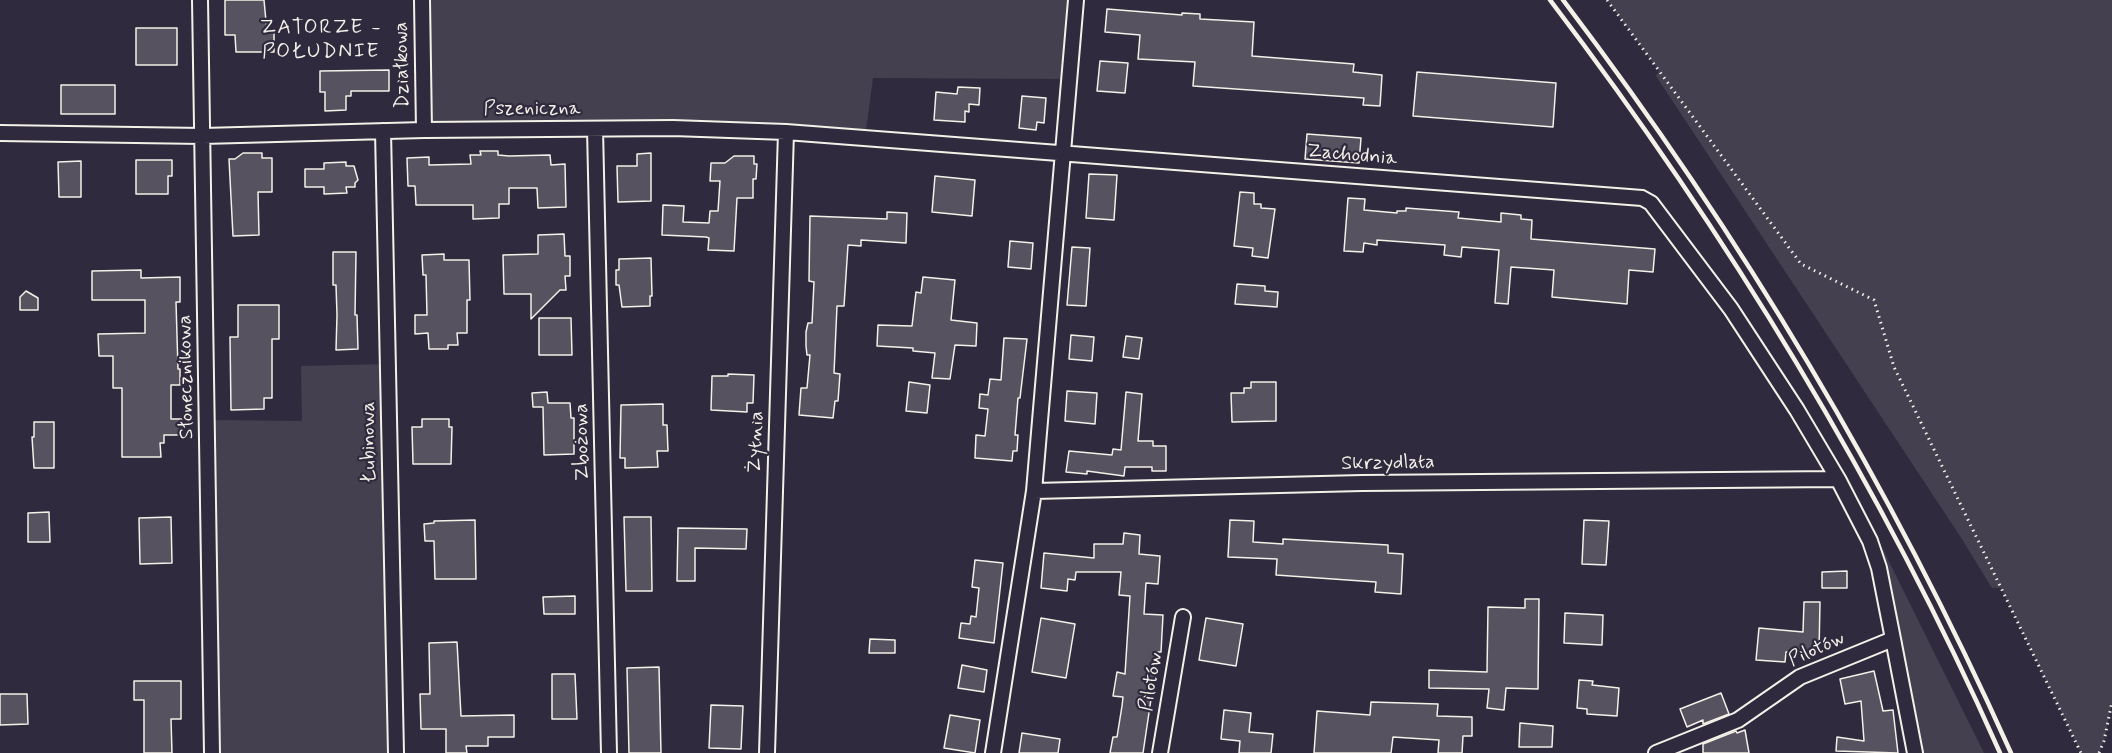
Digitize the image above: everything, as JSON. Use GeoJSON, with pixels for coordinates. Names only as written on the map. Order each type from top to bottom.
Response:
{"type":"FeatureCollection","features":[{"type":"Feature","properties":{"kind":"street","name":"Słonecznikowa"},"geometry":{"type":"LineString","coordinates":[[200,0],[212,753]]}},
{"type":"Feature","properties":{"kind":"street","name":"Działkowa"},"geometry":{"type":"LineString","coordinates":[[422,0],[424,130]]}},
{"type":"Feature","properties":{"kind":"street"},"geometry":{"type":"LineString","coordinates":[[993,753],[1034,491],[1076,0]]}},
{"type":"Feature","properties":{"kind":"street","name":"Pszeniczna"},"geometry":{"type":"LineString","coordinates":[[0,132],[203,136],[382,130],[673,128],[786,132],[1063,152]]}},
{"type":"Feature","properties":{"kind":"street","name":"Zbożowa"},"geometry":{"type":"LineString","coordinates":[[595,129],[609,753]]}},
{"type":"Feature","properties":{"kind":"street","name":"Łubinowa"},"geometry":{"type":"LineString","coordinates":[[382,130],[396,753]]}},
{"type":"Feature","properties":{"kind":"street","name":"Żytnia"},"geometry":{"type":"LineString","coordinates":[[767,753],[786,132]]}},
{"type":"Feature","properties":{"kind":"street","name":"Zachodnia"},"geometry":{"type":"LineString","coordinates":[[1063,152],[1638,198],[1651,203],[1731,309],[1797,410],[1838,479]]}},
{"type":"Feature","properties":{"kind":"street"},"geometry":{"type":"LineString","coordinates":[[1838,479],[1870,541],[1879,568],[1916,753]]}},
{"type":"Feature","properties":{"kind":"street","name":"Skrzydlata"},"geometry":{"type":"LineString","coordinates":[[1034,491],[1362,483],[1838,479]]}},
{"type":"Feature","properties":{"kind":"street","name":"Pilotów"},"geometry":{"type":"LineString","coordinates":[[1160,753],[1183,617]]}},
{"type":"Feature","properties":{"kind":"street","name":"Pilotów"},"geometry":{"type":"LineString","coordinates":[[1656,753],[1738,720],[1800,676],[1893,639]]}},
{"type":"Feature","properties":{"kind":"path"},"geometry":{"type":"LineString","coordinates":[[1607,0],[1801,264],[1874,300],[1894,367],[2081,753]]}},
{"type":"Feature","properties":{"kind":"path"},"geometry":{"type":"LineString","coordinates":[[2099,753],[2104,741],[2112,702]]}},
{"type":"Feature","properties":{"kind":"shaded area"},"geometry":{"type":"Polygon","coordinates":[[[422,0],[1076,0],[1069,79],[873,78],[865,137],[424,130],[422,0]]]}},
{"type":"Feature","properties":{"kind":"shaded area"},"geometry":{"type":"Polygon","coordinates":[[[1607,0],[2112,0],[2112,702],[2104,741],[2099,753],[2081,753],[2001,588],[1992,588],[1656,76],[1659,71],[1607,0]]]}},
{"type":"Feature","properties":{"kind":"shaded area"},"geometry":{"type":"Polygon","coordinates":[[[388,364],[396,753],[212,753],[207,420],[302,421],[301,366],[388,364]]]}},
{"type":"Feature","properties":{"kind":"shaded area"},"geometry":{"type":"Polygon","coordinates":[[[1838,479],[1848,479],[1984,753],[1915,753],[1879,568],[1838,479]]]}},
{"type":"Feature","properties":{"kind":"building"},"geometry":{"type":"Polygon","coordinates":[[[225,0],[264,0],[267,32],[274,32],[274,52],[236,52],[235,35],[225,35],[225,0]]]}},
{"type":"Feature","properties":{"kind":"building"},"geometry":{"type":"Polygon","coordinates":[[[1107,9],[1182,15],[1182,13],[1200,14],[1200,19],[1254,22],[1252,56],[1354,64],[1353,72],[1382,75],[1380,106],[1363,105],[1364,98],[1193,86],[1195,62],[1138,59],[1140,35],[1105,32],[1107,9]]]}},
{"type":"Feature","properties":{"kind":"building"},"geometry":{"type":"Polygon","coordinates":[[[136,28],[177,28],[177,65],[136,65],[136,28]]]}},
{"type":"Feature","properties":{"kind":"building"},"geometry":{"type":"Polygon","coordinates":[[[1100,61],[1128,63],[1125,93],[1097,91],[1100,61]]]}},
{"type":"Feature","properties":{"kind":"building"},"geometry":{"type":"Polygon","coordinates":[[[389,70],[389,91],[351,91],[351,96],[346,96],[346,110],[325,111],[325,92],[320,92],[320,71],[389,70]]]}},
{"type":"Feature","properties":{"kind":"building"},"geometry":{"type":"Polygon","coordinates":[[[1417,72],[1556,83],[1553,127],[1413,116],[1417,72]]]}},
{"type":"Feature","properties":{"kind":"building"},"geometry":{"type":"Polygon","coordinates":[[[61,85],[115,85],[115,114],[61,114],[61,85]]]}},
{"type":"Feature","properties":{"kind":"building"},"geometry":{"type":"Polygon","coordinates":[[[958,87],[980,88],[979,105],[969,104],[969,112],[965,111],[965,122],[934,120],[936,92],[957,94],[958,87]]]}},
{"type":"Feature","properties":{"kind":"building"},"geometry":{"type":"Polygon","coordinates":[[[1022,96],[1046,98],[1044,123],[1037,122],[1036,130],[1019,128],[1022,96]]]}},
{"type":"Feature","properties":{"kind":"building"},"geometry":{"type":"Polygon","coordinates":[[[1307,134],[1361,138],[1359,163],[1305,159],[1307,134]]]}},
{"type":"Feature","properties":{"kind":"building"},"geometry":{"type":"Polygon","coordinates":[[[480,151],[498,151],[498,155],[509,156],[550,155],[551,165],[565,164],[566,207],[538,208],[537,188],[509,188],[509,204],[499,204],[499,218],[473,219],[473,205],[416,205],[415,186],[408,186],[407,158],[429,157],[429,165],[471,164],[470,155],[481,155],[480,151]]]}},
{"type":"Feature","properties":{"kind":"building"},"geometry":{"type":"Polygon","coordinates":[[[243,153],[262,153],[262,158],[272,158],[272,192],[258,192],[259,235],[233,236],[229,159],[235,159],[243,153]]]}},
{"type":"Feature","properties":{"kind":"building"},"geometry":{"type":"Polygon","coordinates":[[[651,153],[651,201],[618,202],[617,166],[637,166],[637,154],[651,153]]]}},
{"type":"Feature","properties":{"kind":"building"},"geometry":{"type":"Polygon","coordinates":[[[734,156],[754,156],[754,164],[757,164],[756,179],[753,179],[753,198],[737,198],[734,251],[708,250],[709,238],[706,237],[662,235],[663,205],[684,206],[683,222],[709,223],[710,211],[718,211],[720,181],[710,181],[711,163],[725,163],[734,156]]]}},
{"type":"Feature","properties":{"kind":"building"},"geometry":{"type":"Polygon","coordinates":[[[136,160],[172,160],[172,176],[168,176],[168,194],[136,194],[136,160]]]}},
{"type":"Feature","properties":{"kind":"building"},"geometry":{"type":"Polygon","coordinates":[[[81,161],[81,197],[59,197],[58,162],[81,161]]]}},
{"type":"Feature","properties":{"kind":"building"},"geometry":{"type":"Polygon","coordinates":[[[346,162],[346,166],[354,166],[358,180],[355,187],[346,187],[347,193],[324,194],[324,187],[305,187],[305,169],[324,169],[324,163],[346,162]]]}},
{"type":"Feature","properties":{"kind":"building"},"geometry":{"type":"Polygon","coordinates":[[[1089,174],[1117,175],[1114,220],[1086,218],[1089,174]]]}},
{"type":"Feature","properties":{"kind":"building"},"geometry":{"type":"Polygon","coordinates":[[[935,176],[975,180],[972,216],[932,212],[935,176]]]}},
{"type":"Feature","properties":{"kind":"building"},"geometry":{"type":"Polygon","coordinates":[[[1240,192],[1254,193],[1254,204],[1261,204],[1261,208],[1275,209],[1268,258],[1252,256],[1253,248],[1234,246],[1240,192]]]}},
{"type":"Feature","properties":{"kind":"building"},"geometry":{"type":"Polygon","coordinates":[[[1348,198],[1365,199],[1364,210],[1397,213],[1397,211],[1406,211],[1406,208],[1459,212],[1458,218],[1501,222],[1501,213],[1521,215],[1521,219],[1532,220],[1531,239],[1655,249],[1653,272],[1629,270],[1627,304],[1552,297],[1554,270],[1511,267],[1508,304],[1495,303],[1499,250],[1462,247],[1461,257],[1444,255],[1445,245],[1377,240],[1377,245],[1364,243],[1363,252],[1344,251],[1348,198]]]}},
{"type":"Feature","properties":{"kind":"building"},"geometry":{"type":"Polygon","coordinates":[[[887,212],[907,213],[906,243],[861,240],[861,246],[848,245],[844,306],[837,306],[834,373],[840,374],[838,401],[835,401],[833,418],[799,415],[801,388],[807,388],[810,355],[807,355],[806,332],[808,323],[812,323],[814,282],[809,281],[810,216],[887,219],[887,212]]]}},
{"type":"Feature","properties":{"kind":"building"},"geometry":{"type":"Polygon","coordinates":[[[564,234],[565,256],[570,256],[570,276],[565,276],[566,290],[560,290],[531,319],[531,294],[504,294],[503,255],[538,254],[538,235],[564,234]]]}},
{"type":"Feature","properties":{"kind":"building"},"geometry":{"type":"Polygon","coordinates":[[[1010,241],[1033,243],[1031,269],[1008,267],[1010,241]]]}},
{"type":"Feature","properties":{"kind":"building"},"geometry":{"type":"Polygon","coordinates":[[[1072,247],[1090,248],[1086,306],[1067,305],[1072,247]]]}},
{"type":"Feature","properties":{"kind":"building"},"geometry":{"type":"Polygon","coordinates":[[[333,252],[356,252],[355,315],[357,315],[358,349],[336,350],[337,315],[336,285],[333,285],[333,252]]]}},
{"type":"Feature","properties":{"kind":"building"},"geometry":{"type":"Polygon","coordinates":[[[444,254],[444,260],[469,260],[470,300],[467,300],[467,333],[457,333],[458,345],[448,345],[448,349],[429,349],[428,333],[415,334],[415,315],[427,315],[426,275],[423,275],[422,255],[444,254]]]}},
{"type":"Feature","properties":{"kind":"building"},"geometry":{"type":"Polygon","coordinates":[[[651,258],[650,306],[622,307],[619,285],[616,285],[619,259],[651,258]]]}},
{"type":"Feature","properties":{"kind":"building"},"geometry":{"type":"Polygon","coordinates":[[[141,270],[141,278],[180,277],[180,302],[176,302],[180,385],[171,385],[171,419],[182,419],[182,435],[164,435],[164,443],[160,443],[161,457],[122,457],[122,388],[113,388],[113,356],[99,356],[98,334],[145,333],[145,300],[92,300],[92,271],[141,270]]]}},
{"type":"Feature","properties":{"kind":"building"},"geometry":{"type":"Polygon","coordinates":[[[923,277],[955,280],[951,320],[977,323],[976,346],[955,345],[950,379],[932,378],[935,353],[913,351],[913,348],[877,346],[878,325],[912,326],[916,292],[921,293],[923,277]]]}},
{"type":"Feature","properties":{"kind":"building"},"geometry":{"type":"Polygon","coordinates":[[[1237,284],[1265,286],[1265,291],[1278,292],[1277,307],[1235,304],[1237,284]]]}},
{"type":"Feature","properties":{"kind":"building"},"geometry":{"type":"Polygon","coordinates":[[[26,291],[38,298],[38,310],[20,310],[20,297],[26,291]]]}},
{"type":"Feature","properties":{"kind":"building"},"geometry":{"type":"Polygon","coordinates":[[[238,305],[279,305],[279,339],[272,339],[272,398],[264,398],[264,409],[231,410],[230,337],[238,337],[238,305]]]}},
{"type":"Feature","properties":{"kind":"building"},"geometry":{"type":"Polygon","coordinates":[[[539,318],[571,318],[572,355],[539,355],[539,318]]]}},
{"type":"Feature","properties":{"kind":"building"},"geometry":{"type":"Polygon","coordinates":[[[1071,335],[1094,337],[1092,361],[1069,359],[1071,335]]]}},
{"type":"Feature","properties":{"kind":"building"},"geometry":{"type":"Polygon","coordinates":[[[1126,336],[1142,338],[1139,359],[1123,357],[1126,336]]]}},
{"type":"Feature","properties":{"kind":"building"},"geometry":{"type":"Polygon","coordinates":[[[1004,338],[1027,339],[1020,398],[1018,398],[1015,435],[1018,435],[1017,451],[1013,451],[1012,461],[975,458],[976,435],[985,436],[988,409],[979,408],[980,394],[988,395],[990,379],[1001,380],[1004,338]]]}},
{"type":"Feature","properties":{"kind":"building"},"geometry":{"type":"Polygon","coordinates":[[[728,374],[754,375],[753,403],[747,403],[747,412],[711,410],[712,376],[728,376],[728,374]]]}},
{"type":"Feature","properties":{"kind":"building"},"geometry":{"type":"Polygon","coordinates":[[[909,382],[930,385],[927,413],[906,411],[909,382]]]}},
{"type":"Feature","properties":{"kind":"building"},"geometry":{"type":"Polygon","coordinates":[[[1251,382],[1276,382],[1276,421],[1232,422],[1231,393],[1244,393],[1244,388],[1251,388],[1251,382]]]}},
{"type":"Feature","properties":{"kind":"building"},"geometry":{"type":"Polygon","coordinates":[[[1067,391],[1097,393],[1095,424],[1065,421],[1067,391]]]}},
{"type":"Feature","properties":{"kind":"building"},"geometry":{"type":"Polygon","coordinates":[[[547,392],[548,403],[570,403],[571,418],[574,418],[574,454],[544,455],[543,407],[533,407],[532,393],[547,392]]]}},
{"type":"Feature","properties":{"kind":"building"},"geometry":{"type":"Polygon","coordinates":[[[1126,392],[1142,394],[1138,441],[1153,441],[1153,446],[1166,446],[1166,471],[1152,471],[1152,467],[1125,467],[1124,476],[1087,471],[1087,474],[1066,472],[1069,451],[1112,455],[1113,449],[1121,450],[1126,392]]]}},
{"type":"Feature","properties":{"kind":"building"},"geometry":{"type":"Polygon","coordinates":[[[663,404],[663,425],[667,425],[668,451],[657,451],[658,467],[625,468],[625,458],[620,458],[621,405],[663,404]]]}},
{"type":"Feature","properties":{"kind":"building"},"geometry":{"type":"Polygon","coordinates":[[[422,419],[449,419],[449,427],[452,427],[451,464],[413,464],[412,427],[422,427],[422,419]]]}},
{"type":"Feature","properties":{"kind":"building"},"geometry":{"type":"Polygon","coordinates":[[[34,422],[54,422],[54,468],[34,468],[32,437],[34,437],[34,422]]]}},
{"type":"Feature","properties":{"kind":"building"},"geometry":{"type":"Polygon","coordinates":[[[49,512],[50,542],[28,542],[28,513],[49,512]]]}},
{"type":"Feature","properties":{"kind":"building"},"geometry":{"type":"Polygon","coordinates":[[[171,517],[172,563],[140,564],[139,518],[171,517]]]}},
{"type":"Feature","properties":{"kind":"building"},"geometry":{"type":"Polygon","coordinates":[[[624,517],[651,517],[652,591],[626,591],[624,517]]]}},
{"type":"Feature","properties":{"kind":"building"},"geometry":{"type":"Polygon","coordinates":[[[475,520],[476,579],[435,579],[434,541],[425,541],[424,524],[434,523],[434,521],[475,520]]]}},
{"type":"Feature","properties":{"kind":"building"},"geometry":{"type":"Polygon","coordinates":[[[1230,520],[1254,521],[1253,542],[1283,544],[1283,539],[1388,545],[1388,553],[1403,554],[1401,594],[1375,592],[1376,582],[1276,575],[1277,559],[1228,557],[1230,520]]]}},
{"type":"Feature","properties":{"kind":"building"},"geometry":{"type":"Polygon","coordinates":[[[1584,520],[1609,521],[1606,565],[1582,564],[1584,520]]]}},
{"type":"Feature","properties":{"kind":"building"},"geometry":{"type":"Polygon","coordinates":[[[678,528],[747,529],[746,549],[695,548],[695,581],[677,581],[678,528]]]}},
{"type":"Feature","properties":{"kind":"building"},"geometry":{"type":"Polygon","coordinates":[[[1124,533],[1140,535],[1139,554],[1160,556],[1158,584],[1146,583],[1144,614],[1163,615],[1161,652],[1158,652],[1143,753],[1110,753],[1113,737],[1117,737],[1122,706],[1123,697],[1113,696],[1117,672],[1125,674],[1130,596],[1119,595],[1121,572],[1076,572],[1075,580],[1068,579],[1067,591],[1041,588],[1044,553],[1094,558],[1094,544],[1123,544],[1124,533]]]}},
{"type":"Feature","properties":{"kind":"building"},"geometry":{"type":"Polygon","coordinates":[[[975,560],[1003,563],[994,643],[959,638],[961,623],[970,624],[971,616],[976,617],[979,588],[972,587],[975,560]]]}},
{"type":"Feature","properties":{"kind":"building"},"geometry":{"type":"Polygon","coordinates":[[[1847,571],[1847,588],[1822,588],[1822,572],[1847,571]]]}},
{"type":"Feature","properties":{"kind":"building"},"geometry":{"type":"Polygon","coordinates":[[[575,596],[575,614],[544,614],[543,597],[575,596]]]}},
{"type":"Feature","properties":{"kind":"building"},"geometry":{"type":"Polygon","coordinates":[[[1525,599],[1539,599],[1538,689],[1506,688],[1504,710],[1487,708],[1489,689],[1429,688],[1429,670],[1487,672],[1488,607],[1525,608],[1525,599]]]}},
{"type":"Feature","properties":{"kind":"building"},"geometry":{"type":"Polygon","coordinates":[[[1804,602],[1820,602],[1819,652],[1786,652],[1785,662],[1756,660],[1759,628],[1803,632],[1804,602]]]}},
{"type":"Feature","properties":{"kind":"building"},"geometry":{"type":"Polygon","coordinates":[[[1565,613],[1603,615],[1602,645],[1564,643],[1565,613]]]}},
{"type":"Feature","properties":{"kind":"building"},"geometry":{"type":"Polygon","coordinates":[[[1041,618],[1075,624],[1066,678],[1032,672],[1041,618]]]}},
{"type":"Feature","properties":{"kind":"building"},"geometry":{"type":"Polygon","coordinates":[[[1206,618],[1243,624],[1236,666],[1199,660],[1206,618]]]}},
{"type":"Feature","properties":{"kind":"building"},"geometry":{"type":"Polygon","coordinates":[[[870,639],[895,640],[895,653],[869,653],[870,639]]]}},
{"type":"Feature","properties":{"kind":"building"},"geometry":{"type":"Polygon","coordinates":[[[457,642],[461,716],[514,715],[514,737],[488,737],[488,746],[466,746],[467,753],[446,753],[446,729],[421,729],[420,694],[430,694],[429,643],[457,642]]]}},
{"type":"Feature","properties":{"kind":"building"},"geometry":{"type":"Polygon","coordinates":[[[962,665],[987,670],[984,692],[958,688],[962,665]]]}},
{"type":"Feature","properties":{"kind":"building"},"geometry":{"type":"Polygon","coordinates":[[[659,667],[661,753],[629,753],[627,668],[659,667]]]}},
{"type":"Feature","properties":{"kind":"building"},"geometry":{"type":"Polygon","coordinates":[[[1874,671],[1883,711],[1893,710],[1898,753],[1836,751],[1837,737],[1864,741],[1861,701],[1845,704],[1840,679],[1874,671]]]}},
{"type":"Feature","properties":{"kind":"building"},"geometry":{"type":"Polygon","coordinates":[[[552,674],[575,674],[577,719],[552,719],[552,674]]]}},
{"type":"Feature","properties":{"kind":"building"},"geometry":{"type":"Polygon","coordinates":[[[1579,680],[1593,681],[1592,685],[1619,688],[1617,716],[1587,714],[1587,709],[1577,708],[1579,680]]]}},
{"type":"Feature","properties":{"kind":"building"},"geometry":{"type":"Polygon","coordinates":[[[134,681],[181,681],[181,719],[171,719],[172,753],[144,753],[144,700],[134,700],[134,681]]]}},
{"type":"Feature","properties":{"kind":"building"},"geometry":{"type":"Polygon","coordinates":[[[1721,693],[1729,714],[1703,724],[1703,720],[1687,727],[1680,709],[1721,693]]]}},
{"type":"Feature","properties":{"kind":"building"},"geometry":{"type":"Polygon","coordinates":[[[0,694],[27,694],[28,724],[0,725],[0,694]]]}},
{"type":"Feature","properties":{"kind":"building"},"geometry":{"type":"Polygon","coordinates":[[[1371,702],[1438,704],[1437,716],[1472,717],[1472,736],[1463,736],[1462,753],[1438,753],[1439,740],[1393,737],[1391,753],[1314,753],[1317,711],[1370,715],[1371,702]]]}},
{"type":"Feature","properties":{"kind":"building"},"geometry":{"type":"Polygon","coordinates":[[[711,705],[743,706],[741,749],[709,748],[711,705]]]}},
{"type":"Feature","properties":{"kind":"building"},"geometry":{"type":"Polygon","coordinates":[[[1224,710],[1251,713],[1249,732],[1273,734],[1271,753],[1239,753],[1240,741],[1221,739],[1224,710]]]}},
{"type":"Feature","properties":{"kind":"building"},"geometry":{"type":"Polygon","coordinates":[[[950,715],[980,720],[975,753],[944,748],[950,715]]]}},
{"type":"Feature","properties":{"kind":"building"},"geometry":{"type":"Polygon","coordinates":[[[1520,723],[1553,726],[1552,747],[1519,747],[1520,723]]]}},
{"type":"Feature","properties":{"kind":"building"},"geometry":{"type":"Polygon","coordinates":[[[1745,730],[1749,753],[1703,753],[1703,744],[1736,731],[1737,733],[1745,730]]]}},
{"type":"Feature","properties":{"kind":"building"},"geometry":{"type":"Polygon","coordinates":[[[1022,733],[1060,739],[1058,753],[1019,753],[1022,733]]]}},
{"type":"Feature","properties":{"kind":"railway"},"geometry":{"type":"LineString","coordinates":[[1550,0],[1678,178],[1797,363],[1905,556],[2000,753]]}},
{"type":"Feature","properties":{"kind":"railway"},"geometry":{"type":"LineString","coordinates":[[1563,0],[1691,178],[1751,270],[1808,364],[1915,555],[2011,753]]}},
{"type":"Feature","properties":{"kind":"district","name":"ZATORZE - POŁUDNIE"},"geometry":{"type":"Point","coordinates":[321,41]}}]}
